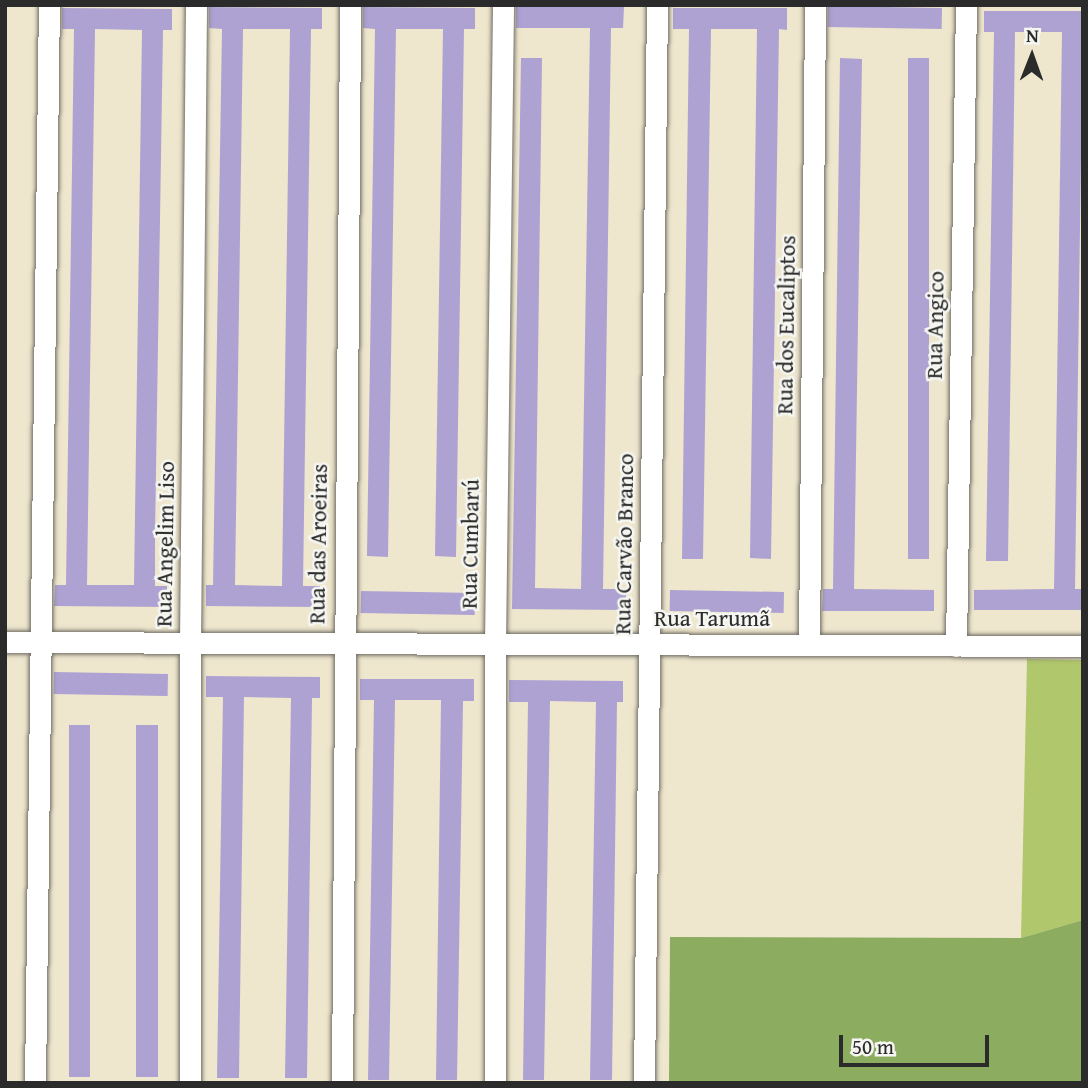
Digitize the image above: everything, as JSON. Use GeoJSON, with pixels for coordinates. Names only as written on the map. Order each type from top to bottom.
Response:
{"type":"FeatureCollection","features":[{"type":"Feature","properties":{"kind":"street"},"geometry":{"type":"LineString","coordinates":[[35,1083],[49,5]]}},
{"type":"Feature","properties":{"kind":"street","name":"Rua Angelim Liso"},"geometry":{"type":"LineString","coordinates":[[190,1083],[190,643],[196,5]]}},
{"type":"Feature","properties":{"kind":"street","name":"Rua das Aroeiras"},"geometry":{"type":"LineString","coordinates":[[342,1083],[343,643],[350,5]]}},
{"type":"Feature","properties":{"kind":"street","name":"Rua Cumbarú"},"geometry":{"type":"LineString","coordinates":[[495,1083],[495,644],[503,5]]}},
{"type":"Feature","properties":{"kind":"street","name":"Rua Carvão Branco"},"geometry":{"type":"LineString","coordinates":[[644,1083],[657,5]]}},
{"type":"Feature","properties":{"kind":"street","name":"Rua dos Eucaliptos"},"geometry":{"type":"LineString","coordinates":[[809,645],[815,5]]}},
{"type":"Feature","properties":{"kind":"street","name":"Rua Angico"},"geometry":{"type":"LineString","coordinates":[[956,646],[966,5]]}},
{"type":"Feature","properties":{"kind":"street","name":"Rua Tarumã"},"geometry":{"type":"LineString","coordinates":[[5,642],[1083,646]]}},
{"type":"Feature","properties":{"kind":"green space"},"geometry":{"type":"Polygon","coordinates":[[[1027,659],[1083,660],[1083,920],[1021,938],[1027,659]]]}},
{"type":"Feature","properties":{"kind":"green space"},"geometry":{"type":"Polygon","coordinates":[[[1083,920],[1083,1083],[669,1083],[670,937],[1021,938],[1083,920]]]}},
{"type":"Feature","properties":{"kind":"building"},"geometry":{"type":"Polygon","coordinates":[[[828,6],[942,8],[942,29],[828,27],[828,6]]]}},
{"type":"Feature","properties":{"kind":"building"},"geometry":{"type":"Polygon","coordinates":[[[209,7],[322,8],[322,29],[311,29],[303,586],[320,586],[320,607],[206,606],[206,585],[213,585],[222,29],[209,28],[209,7]],[[243,29],[235,585],[282,586],[290,29],[243,29]]]}},
{"type":"Feature","properties":{"kind":"building"},"geometry":{"type":"Polygon","coordinates":[[[363,7],[475,8],[475,29],[464,29],[456,557],[435,556],[443,29],[396,29],[388,557],[367,556],[375,29],[363,28],[363,7]]]}},
{"type":"Feature","properties":{"kind":"building"},"geometry":{"type":"Polygon","coordinates":[[[516,7],[624,7],[623,28],[611,28],[603,589],[626,589],[626,610],[512,609],[521,58],[542,58],[535,588],[581,589],[590,28],[516,28],[516,7]]]}},
{"type":"Feature","properties":{"kind":"building"},"geometry":{"type":"Polygon","coordinates":[[[62,8],[172,9],[172,30],[163,30],[155,534],[155,586],[167,586],[167,607],[54,606],[55,585],[66,585],[74,29],[62,29],[62,8]],[[95,29],[87,585],[134,585],[142,30],[95,29]]]}},
{"type":"Feature","properties":{"kind":"building"},"geometry":{"type":"Polygon","coordinates":[[[673,8],[787,8],[787,30],[779,29],[771,559],[750,558],[757,29],[711,29],[703,559],[682,559],[689,29],[673,29],[673,8]]]}},
{"type":"Feature","properties":{"kind":"building"},"geometry":{"type":"Polygon","coordinates":[[[984,11],[1083,11],[1075,589],[1083,589],[1083,610],[974,610],[974,590],[1054,589],[1055,531],[1062,32],[1015,32],[1008,561],[986,561],[994,32],[984,32],[984,11]]]}},
{"type":"Feature","properties":{"kind":"building"},"geometry":{"type":"Polygon","coordinates":[[[840,58],[862,59],[854,589],[934,590],[934,611],[822,611],[823,589],[833,589],[840,58]]]}},
{"type":"Feature","properties":{"kind":"building"},"geometry":{"type":"Polygon","coordinates":[[[908,58],[929,58],[929,559],[908,559],[908,58]]]}},
{"type":"Feature","properties":{"kind":"building"},"geometry":{"type":"Polygon","coordinates":[[[670,590],[784,592],[784,613],[670,611],[670,590]]]}},
{"type":"Feature","properties":{"kind":"building"},"geometry":{"type":"Polygon","coordinates":[[[361,591],[475,593],[475,615],[361,613],[361,591]]]}},
{"type":"Feature","properties":{"kind":"building"},"geometry":{"type":"Polygon","coordinates":[[[54,672],[168,674],[168,696],[54,694],[54,672]]]}},
{"type":"Feature","properties":{"kind":"building"},"geometry":{"type":"Polygon","coordinates":[[[206,676],[320,677],[320,698],[312,698],[307,1078],[285,1078],[291,698],[244,697],[239,1078],[217,1078],[223,697],[206,697],[206,676]]]}},
{"type":"Feature","properties":{"kind":"building"},"geometry":{"type":"Polygon","coordinates":[[[360,679],[474,679],[474,701],[463,701],[457,1080],[436,1080],[441,700],[395,700],[389,1080],[368,1080],[374,700],[360,700],[360,679]]]}},
{"type":"Feature","properties":{"kind":"building"},"geometry":{"type":"Polygon","coordinates":[[[509,680],[623,681],[623,702],[617,702],[612,1080],[590,1080],[596,702],[550,701],[544,1080],[523,1080],[528,702],[509,702],[509,680]]]}},
{"type":"Feature","properties":{"kind":"building"},"geometry":{"type":"Polygon","coordinates":[[[69,725],[90,725],[90,1077],[69,1077],[69,725]]]}},
{"type":"Feature","properties":{"kind":"building"},"geometry":{"type":"Polygon","coordinates":[[[136,725],[158,725],[158,1077],[136,1077],[136,725]]]}}]}
